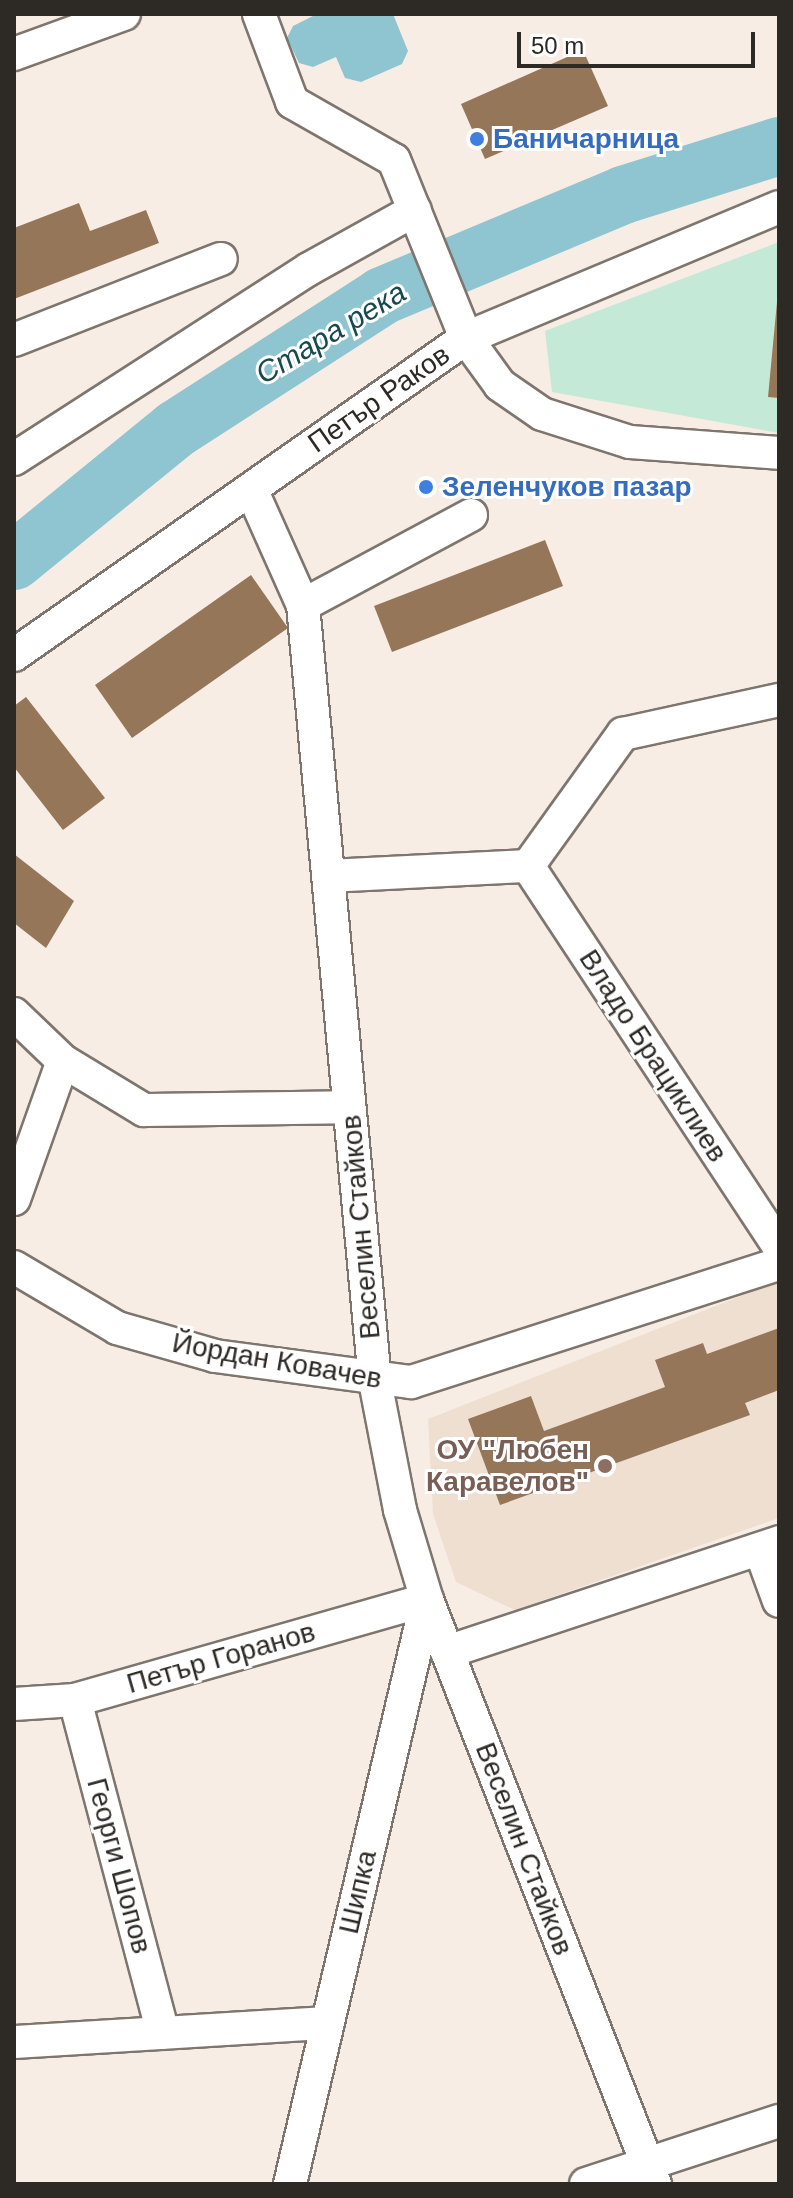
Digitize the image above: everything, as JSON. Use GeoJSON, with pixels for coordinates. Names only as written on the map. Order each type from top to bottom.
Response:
{"type":"FeatureCollection","features":[{"type":"Feature","properties":{"kind":"street"},"geometry":{"type":"LineString","coordinates":[[14,54],[124,14]]}},
{"type":"Feature","properties":{"kind":"street"},"geometry":{"type":"LineString","coordinates":[[259,14],[292,102],[394,160],[466,338],[500,385],[542,414],[630,442],[779,453]]}},
{"type":"Feature","properties":{"kind":"street","name":"Петър Раков"},"geometry":{"type":"LineString","coordinates":[[14,655],[466,338],[779,207]]}},
{"type":"Feature","properties":{"kind":"street"},"geometry":{"type":"LineString","coordinates":[[14,459],[309,269],[415,210]]}},
{"type":"Feature","properties":{"kind":"street"},"geometry":{"type":"LineString","coordinates":[[14,340],[221,259]]}},
{"type":"Feature","properties":{"kind":"street","name":"Веселин Стайков"},"geometry":{"type":"LineString","coordinates":[[251,489],[303,605],[375,1381],[427,1600],[650,2174]]}},
{"type":"Feature","properties":{"kind":"street"},"geometry":{"type":"LineString","coordinates":[[303,605],[471,515]]}},
{"type":"Feature","properties":{"kind":"street"},"geometry":{"type":"LineString","coordinates":[[329,876],[528,866],[623,734],[779,700]]}},
{"type":"Feature","properties":{"kind":"street","name":"Владо Брациклиев"},"geometry":{"type":"LineString","coordinates":[[528,866],[779,1246]]}},
{"type":"Feature","properties":{"kind":"street"},"geometry":{"type":"LineString","coordinates":[[14,1014],[63,1061],[144,1110],[349,1107]]}},
{"type":"Feature","properties":{"kind":"street"},"geometry":{"type":"LineString","coordinates":[[14,1199],[63,1061]]}},
{"type":"Feature","properties":{"kind":"street","name":"Йордан Ковачев"},"geometry":{"type":"LineString","coordinates":[[14,1267],[117,1328],[215,1356],[375,1381],[411,1382],[779,1264]]}},
{"type":"Feature","properties":{"kind":"street"},"geometry":{"type":"LineString","coordinates":[[447,1652],[769,1546],[779,1601]]}},
{"type":"Feature","properties":{"kind":"street","name":"Петър Горанов"},"geometry":{"type":"LineString","coordinates":[[14,1704],[75,1700],[427,1600]]}},
{"type":"Feature","properties":{"kind":"street","name":"Шипка"},"geometry":{"type":"LineString","coordinates":[[290,2184],[427,1600]]}},
{"type":"Feature","properties":{"kind":"street","name":"Георги Шопов"},"geometry":{"type":"LineString","coordinates":[[75,1700],[163,2033]]}},
{"type":"Feature","properties":{"kind":"street"},"geometry":{"type":"LineString","coordinates":[[14,2042],[327,2023]]}},
{"type":"Feature","properties":{"kind":"street"},"geometry":{"type":"LineString","coordinates":[[586,2184],[650,2174],[779,2121]]}},
{"type":"Feature","properties":{"kind":"shaded area","name":"ОУ \"Любен Каравелов\""},"geometry":{"type":"Polygon","coordinates":[[[779,1281],[779,1518],[515,1610],[456,1582],[433,1514],[428,1419],[779,1281]]]}},
{"type":"Feature","properties":{"kind":"green space"},"geometry":{"type":"Polygon","coordinates":[[[779,242],[779,433],[552,392],[545,331],[779,242]]]}},
{"type":"Feature","properties":{"kind":"water"},"geometry":{"type":"Polygon","coordinates":[[[317,14],[393,14],[408,51],[402,64],[361,82],[345,78],[336,57],[313,67],[299,63],[287,38],[293,26],[317,14]]]}},
{"type":"Feature","properties":{"kind":"building"},"geometry":{"type":"Polygon","coordinates":[[[583,50],[608,106],[485,159],[461,104],[583,50]]]}},
{"type":"Feature","properties":{"kind":"building"},"geometry":{"type":"Polygon","coordinates":[[[79,203],[90,231],[146,210],[159,243],[14,299],[14,228],[79,203]]]}},
{"type":"Feature","properties":{"kind":"building"},"geometry":{"type":"Polygon","coordinates":[[[779,281],[779,398],[768,397],[779,281]]]}},
{"type":"Feature","properties":{"kind":"building"},"geometry":{"type":"Polygon","coordinates":[[[545,540],[563,586],[392,652],[374,606],[545,540]]]}},
{"type":"Feature","properties":{"kind":"building"},"geometry":{"type":"Polygon","coordinates":[[[251,575],[288,628],[132,738],[95,685],[251,575]]]}},
{"type":"Feature","properties":{"kind":"building"},"geometry":{"type":"Polygon","coordinates":[[[26,697],[105,798],[63,830],[14,767],[14,706],[26,697]]]}},
{"type":"Feature","properties":{"kind":"building"},"geometry":{"type":"Polygon","coordinates":[[[14,854],[74,901],[46,948],[14,923],[14,854]]]}},
{"type":"Feature","properties":{"kind":"building"},"geometry":{"type":"Polygon","coordinates":[[[779,1328],[779,1390],[745,1403],[750,1415],[500,1505],[468,1419],[531,1396],[544,1431],[665,1387],[655,1360],[703,1343],[707,1354],[779,1328]]]}},
{"type":"Feature","properties":{"kind":"waterway","name":"Стара река"},"geometry":{"type":"LineString","coordinates":[[14,561],[176,429],[382,296],[623,195],[779,146]]}},
{"type":"Feature","properties":{"kind":"place","name":"Баничарница"},"geometry":{"type":"Point","coordinates":[477,139]}},
{"type":"Feature","properties":{"kind":"place","name":"Зеленчуков пазар"},"geometry":{"type":"Point","coordinates":[426,487]}},
{"type":"Feature","properties":{"kind":"place","name":"ОУ \"Любен Каравелов\""},"geometry":{"type":"Point","coordinates":[605,1466]}}]}
